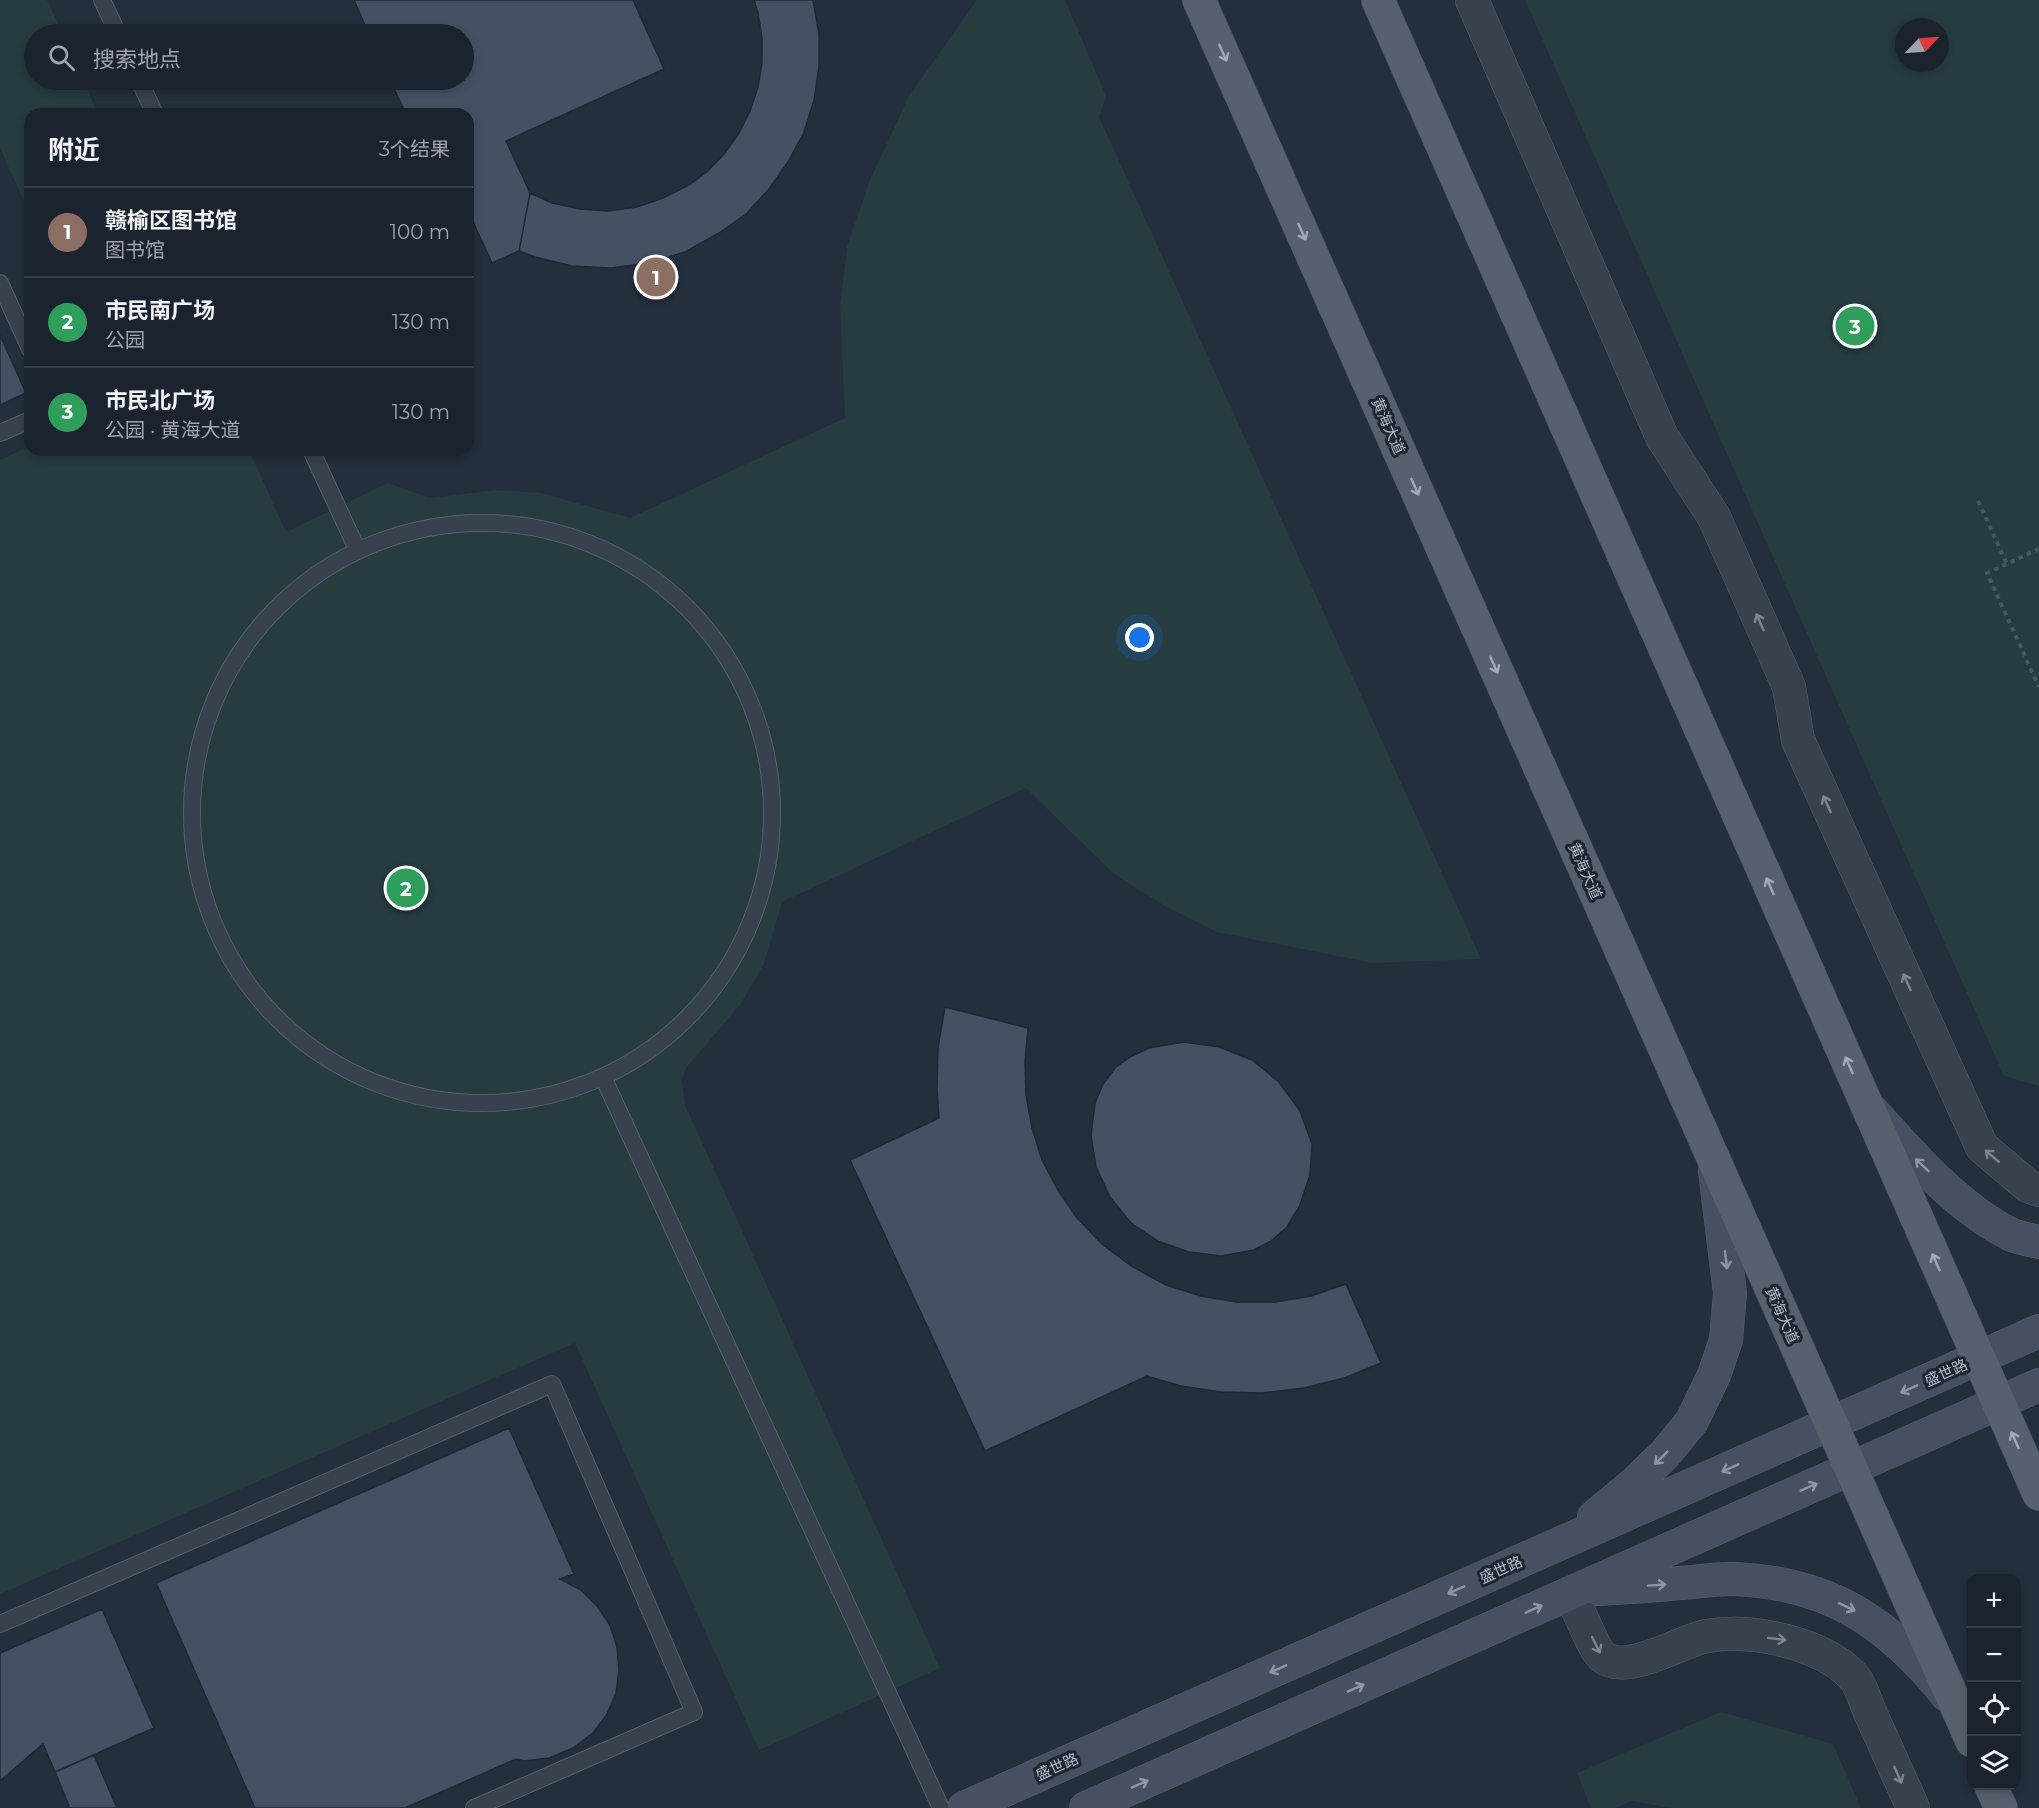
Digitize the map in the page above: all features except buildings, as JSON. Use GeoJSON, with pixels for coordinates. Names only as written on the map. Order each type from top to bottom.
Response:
{"type":"FeatureCollection","features":[{"type":"Feature","properties":{"kind":"main road","name":"黄海大道"},"geometry":{"type":"LineString","coordinates":[[1199,0],[1969,1736]]}},
{"type":"Feature","properties":{"kind":"main road"},"geometry":{"type":"LineString","coordinates":[[1378,0],[2039,1494]]}},
{"type":"Feature","properties":{"kind":"main road"},"geometry":{"type":"LineString","coordinates":[[1866,1103],[1917,1162],[1974,1210],[2013,1235],[2039,1242]]}},
{"type":"Feature","properties":{"kind":"main road"},"geometry":{"type":"LineString","coordinates":[[1560,1544],[1635,1483],[1665,1454],[1692,1421],[1714,1375],[1726,1340],[1730,1293],[1714,1161]]}},
{"type":"Feature","properties":{"kind":"main road","name":"盛世路"},"geometry":{"type":"LineString","coordinates":[[964,1808],[2039,1331]]}},
{"type":"Feature","properties":{"kind":"main road"},"geometry":{"type":"LineString","coordinates":[[1086,1808],[2039,1385]]}},
{"type":"Feature","properties":{"kind":"main road"},"geometry":{"type":"LineString","coordinates":[[1574,1591],[1733,1579],[1773,1582],[1814,1591],[1858,1612],[1889,1634],[1923,1664],[1956,1707]]}},
{"type":"Feature","properties":{"kind":"main road"},"geometry":{"type":"LineString","coordinates":[[1993,1790],[2001,1808]]}},
{"type":"Feature","properties":{"kind":"street"},"geometry":{"type":"LineString","coordinates":[[1472,0],[1662,437],[1714,517],[1789,687],[1798,740],[1982,1147],[2028,1186],[2039,1190]]}},
{"type":"Feature","properties":{"kind":"street"},"geometry":{"type":"LineString","coordinates":[[1574,1591],[1601,1656],[1612,1663],[1631,1662],[1707,1636],[1742,1635],[1788,1641],[1836,1661],[1854,1677],[1913,1808]]}},
{"type":"Feature","properties":{"kind":"lane"},"geometry":{"type":"LineString","coordinates":[[102,0],[113,24]]}},
{"type":"Feature","properties":{"kind":"lane"},"geometry":{"type":"LineString","coordinates":[[144,90],[152,108]]}},
{"type":"Feature","properties":{"kind":"lane"},"geometry":{"type":"LineString","coordinates":[[0,283],[24,337]]}},
{"type":"Feature","properties":{"kind":"lane"},"geometry":{"type":"LineString","coordinates":[[0,433],[24,423]]}},
{"type":"Feature","properties":{"kind":"lane"},"geometry":{"type":"LineString","coordinates":[[314,456],[357,549]]}},
{"type":"Feature","properties":{"kind":"lane"},"geometry":{"type":"LineString","coordinates":[[495,521],[537,526],[567,533],[613,552],[648,573],[680,598],[716,644],[764,745],[773,816],[770,856],[762,894],[748,932],[730,967],[707,999],[679,1028],[648,1053],[603,1077],[577,1088],[539,1098],[500,1103],[460,1103],[417,1096],[376,1083],[338,1065],[302,1040],[278,1018],[244,977],[222,940],[205,900],[195,858],[192,826],[194,772],[203,730],[218,690],[239,652],[265,618],[296,588],[331,563],[357,549],[409,530],[452,522],[495,521]]}},
{"type":"Feature","properties":{"kind":"lane"},"geometry":{"type":"LineString","coordinates":[[603,1077],[941,1808]]}},
{"type":"Feature","properties":{"kind":"lane"},"geometry":{"type":"LineString","coordinates":[[0,1624],[552,1384],[694,1713],[474,1808]]}},
{"type":"Feature","properties":{"kind":"path"},"geometry":{"type":"LineString","coordinates":[[1978,501],[2007,564]]}},
{"type":"Feature","properties":{"kind":"path"},"geometry":{"type":"LineString","coordinates":[[2039,549],[1987,573],[2039,687]]}},
{"type":"Feature","properties":{"kind":"green space"},"geometry":{"type":"Polygon","coordinates":[[[0,0],[47,0],[58,24],[24,24],[24,90],[87,90],[95,108],[24,108],[24,202],[0,148],[0,0]]]}},
{"type":"Feature","properties":{"kind":"green space"},"geometry":{"type":"Polygon","coordinates":[[[977,0],[1065,0],[1106,96],[1099,117],[1481,959],[1372,963],[1217,932],[1165,906],[1114,874],[1026,788],[782,902],[764,964],[740,1005],[686,1068],[682,1080],[685,1105],[940,1668],[759,1750],[575,1343],[0,1594],[0,460],[24,449],[24,456],[252,456],[286,532],[388,483],[430,498],[497,490],[541,493],[630,518],[845,418],[840,307],[847,247],[870,180],[909,96],[977,0]]]}},
{"type":"Feature","properties":{"kind":"green space"},"geometry":{"type":"Polygon","coordinates":[[[1525,0],[2039,0],[2039,1086],[2004,1076],[1525,0]]]}},
{"type":"Feature","properties":{"kind":"green space"},"geometry":{"type":"Polygon","coordinates":[[[1721,1712],[1833,1744],[1861,1808],[1672,1808],[1632,1801],[1615,1808],[1591,1808],[1577,1773],[1721,1712]]]}},
{"type":"Feature","properties":{"kind":"place","name":"赣榆区图书馆"},"geometry":{"type":"Point","coordinates":[656,277]}},
{"type":"Feature","properties":{"kind":"place","name":"市民北广场"},"geometry":{"type":"Point","coordinates":[1855,326]}},
{"type":"Feature","properties":{"kind":"place","name":"市民南广场"},"geometry":{"type":"Point","coordinates":[406,888]}}]}
